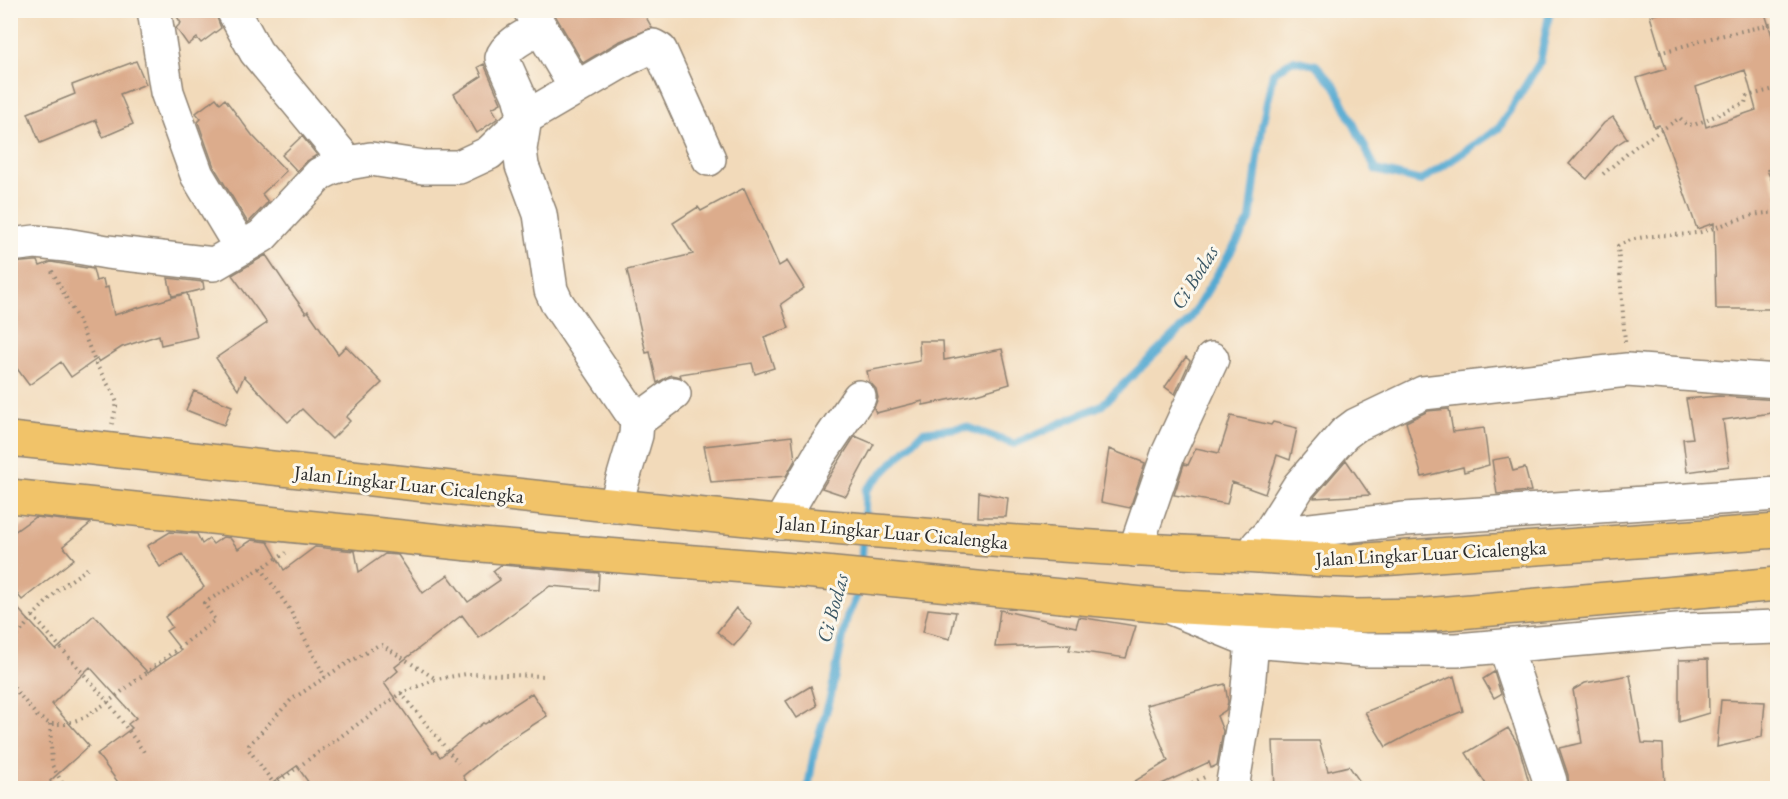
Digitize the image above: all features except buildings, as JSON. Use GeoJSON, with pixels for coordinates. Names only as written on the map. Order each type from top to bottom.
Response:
{"type":"FeatureCollection","features":[{"type":"Feature","properties":{"kind":"highway","name":"Jalan Lingkar Luar Cicalengka"},"geometry":{"type":"LineString","coordinates":[[10,439],[790,524],[1135,550],[1258,545],[1295,560],[1352,561],[1775,531]]}},
{"type":"Feature","properties":{"kind":"highway"},"geometry":{"type":"LineString","coordinates":[[10,496],[469,544],[794,570],[1164,606],[1353,616],[1425,615],[1776,584]]}},
{"type":"Feature","properties":{"kind":"street"},"geometry":{"type":"LineString","coordinates":[[154,10],[167,92],[197,175],[241,248]]}},
{"type":"Feature","properties":{"kind":"street"},"geometry":{"type":"LineString","coordinates":[[233,10],[256,52],[348,163]]}},
{"type":"Feature","properties":{"kind":"street"},"geometry":{"type":"LineString","coordinates":[[576,88],[535,19],[503,55],[503,62],[519,96],[525,118],[520,150],[522,166],[540,214],[551,290],[557,303],[637,421],[636,435],[615,506]]}},
{"type":"Feature","properties":{"kind":"street"},"geometry":{"type":"LineString","coordinates":[[23,243],[66,244],[107,252],[214,264],[262,236],[320,174],[348,163],[371,159],[423,167],[459,167],[489,153],[525,118],[626,59],[657,47],[709,159]]}},
{"type":"Feature","properties":{"kind":"street"},"geometry":{"type":"LineString","coordinates":[[1135,550],[1168,454],[1212,360]]}},
{"type":"Feature","properties":{"kind":"street"},"geometry":{"type":"LineString","coordinates":[[1258,545],[1299,486],[1344,434],[1356,425],[1423,393],[1627,370],[1778,381]]}},
{"type":"Feature","properties":{"kind":"street"},"geometry":{"type":"LineString","coordinates":[[637,421],[674,394]]}},
{"type":"Feature","properties":{"kind":"street"},"geometry":{"type":"LineString","coordinates":[[790,524],[820,454],[859,397]]}},
{"type":"Feature","properties":{"kind":"street"},"geometry":{"type":"LineString","coordinates":[[1258,545],[1405,519],[1778,494]]}},
{"type":"Feature","properties":{"kind":"street"},"geometry":{"type":"LineString","coordinates":[[1164,606],[1252,641],[1366,650],[1457,650],[1688,630],[1778,627]]}},
{"type":"Feature","properties":{"kind":"street"},"geometry":{"type":"LineString","coordinates":[[1232,789],[1247,700],[1252,641]]}},
{"type":"Feature","properties":{"kind":"street"},"geometry":{"type":"LineString","coordinates":[[1505,646],[1550,781],[1550,789]]}},
{"type":"Feature","properties":{"kind":"path"},"geometry":{"type":"LineString","coordinates":[[1659,52],[1776,23],[1778,32]]}},
{"type":"Feature","properties":{"kind":"path"},"geometry":{"type":"LineString","coordinates":[[1603,174],[1635,147],[1680,118],[1686,124],[1694,125],[1745,103],[1747,96],[1778,88]]}},
{"type":"Feature","properties":{"kind":"path"},"geometry":{"type":"LineString","coordinates":[[1627,370],[1618,246],[1640,238],[1699,232],[1763,212],[1778,213]]}},
{"type":"Feature","properties":{"kind":"path"},"geometry":{"type":"LineString","coordinates":[[23,243],[64,291],[96,364],[114,395],[117,403],[106,449]]}},
{"type":"Feature","properties":{"kind":"path"},"geometry":{"type":"LineString","coordinates":[[10,645],[33,616],[60,588],[91,566]]}},
{"type":"Feature","properties":{"kind":"path"},"geometry":{"type":"LineString","coordinates":[[10,683],[37,716],[50,724],[65,724],[83,718],[108,702],[215,620],[204,603],[261,568],[295,618],[325,677]]}},
{"type":"Feature","properties":{"kind":"path"},"geometry":{"type":"LineString","coordinates":[[33,616],[108,702],[146,755]]}},
{"type":"Feature","properties":{"kind":"path"},"geometry":{"type":"LineString","coordinates":[[275,785],[249,750],[249,745],[291,700],[325,677],[382,645],[437,679]]}},
{"type":"Feature","properties":{"kind":"path"},"geometry":{"type":"LineString","coordinates":[[269,789],[400,693],[437,679],[466,674],[547,676]]}},
{"type":"Feature","properties":{"kind":"path"},"geometry":{"type":"LineString","coordinates":[[400,693],[458,763]]}},
{"type":"Feature","properties":{"kind":"path"},"geometry":{"type":"LineString","coordinates":[[50,724],[52,765],[65,789]]}},
{"type":"Feature","properties":{"kind":"waterway","name":"Ci Bodas"},"geometry":{"type":"LineString","coordinates":[[864,522],[866,490],[923,432],[966,427],[1014,444],[1102,405],[1189,321],[1250,220],[1262,126],[1273,73],[1293,60],[1316,65],[1335,86],[1376,170],[1421,181],[1499,128],[1540,62],[1550,10]]}},
{"type":"Feature","properties":{"kind":"waterway","name":"Ci Bodas"},"geometry":{"type":"LineString","coordinates":[[861,570],[863,537]]}},
{"type":"Feature","properties":{"kind":"waterway","name":"Ci Bodas"},"geometry":{"type":"LineString","coordinates":[[808,788],[814,752],[830,699],[847,617],[861,584]]}}]}
